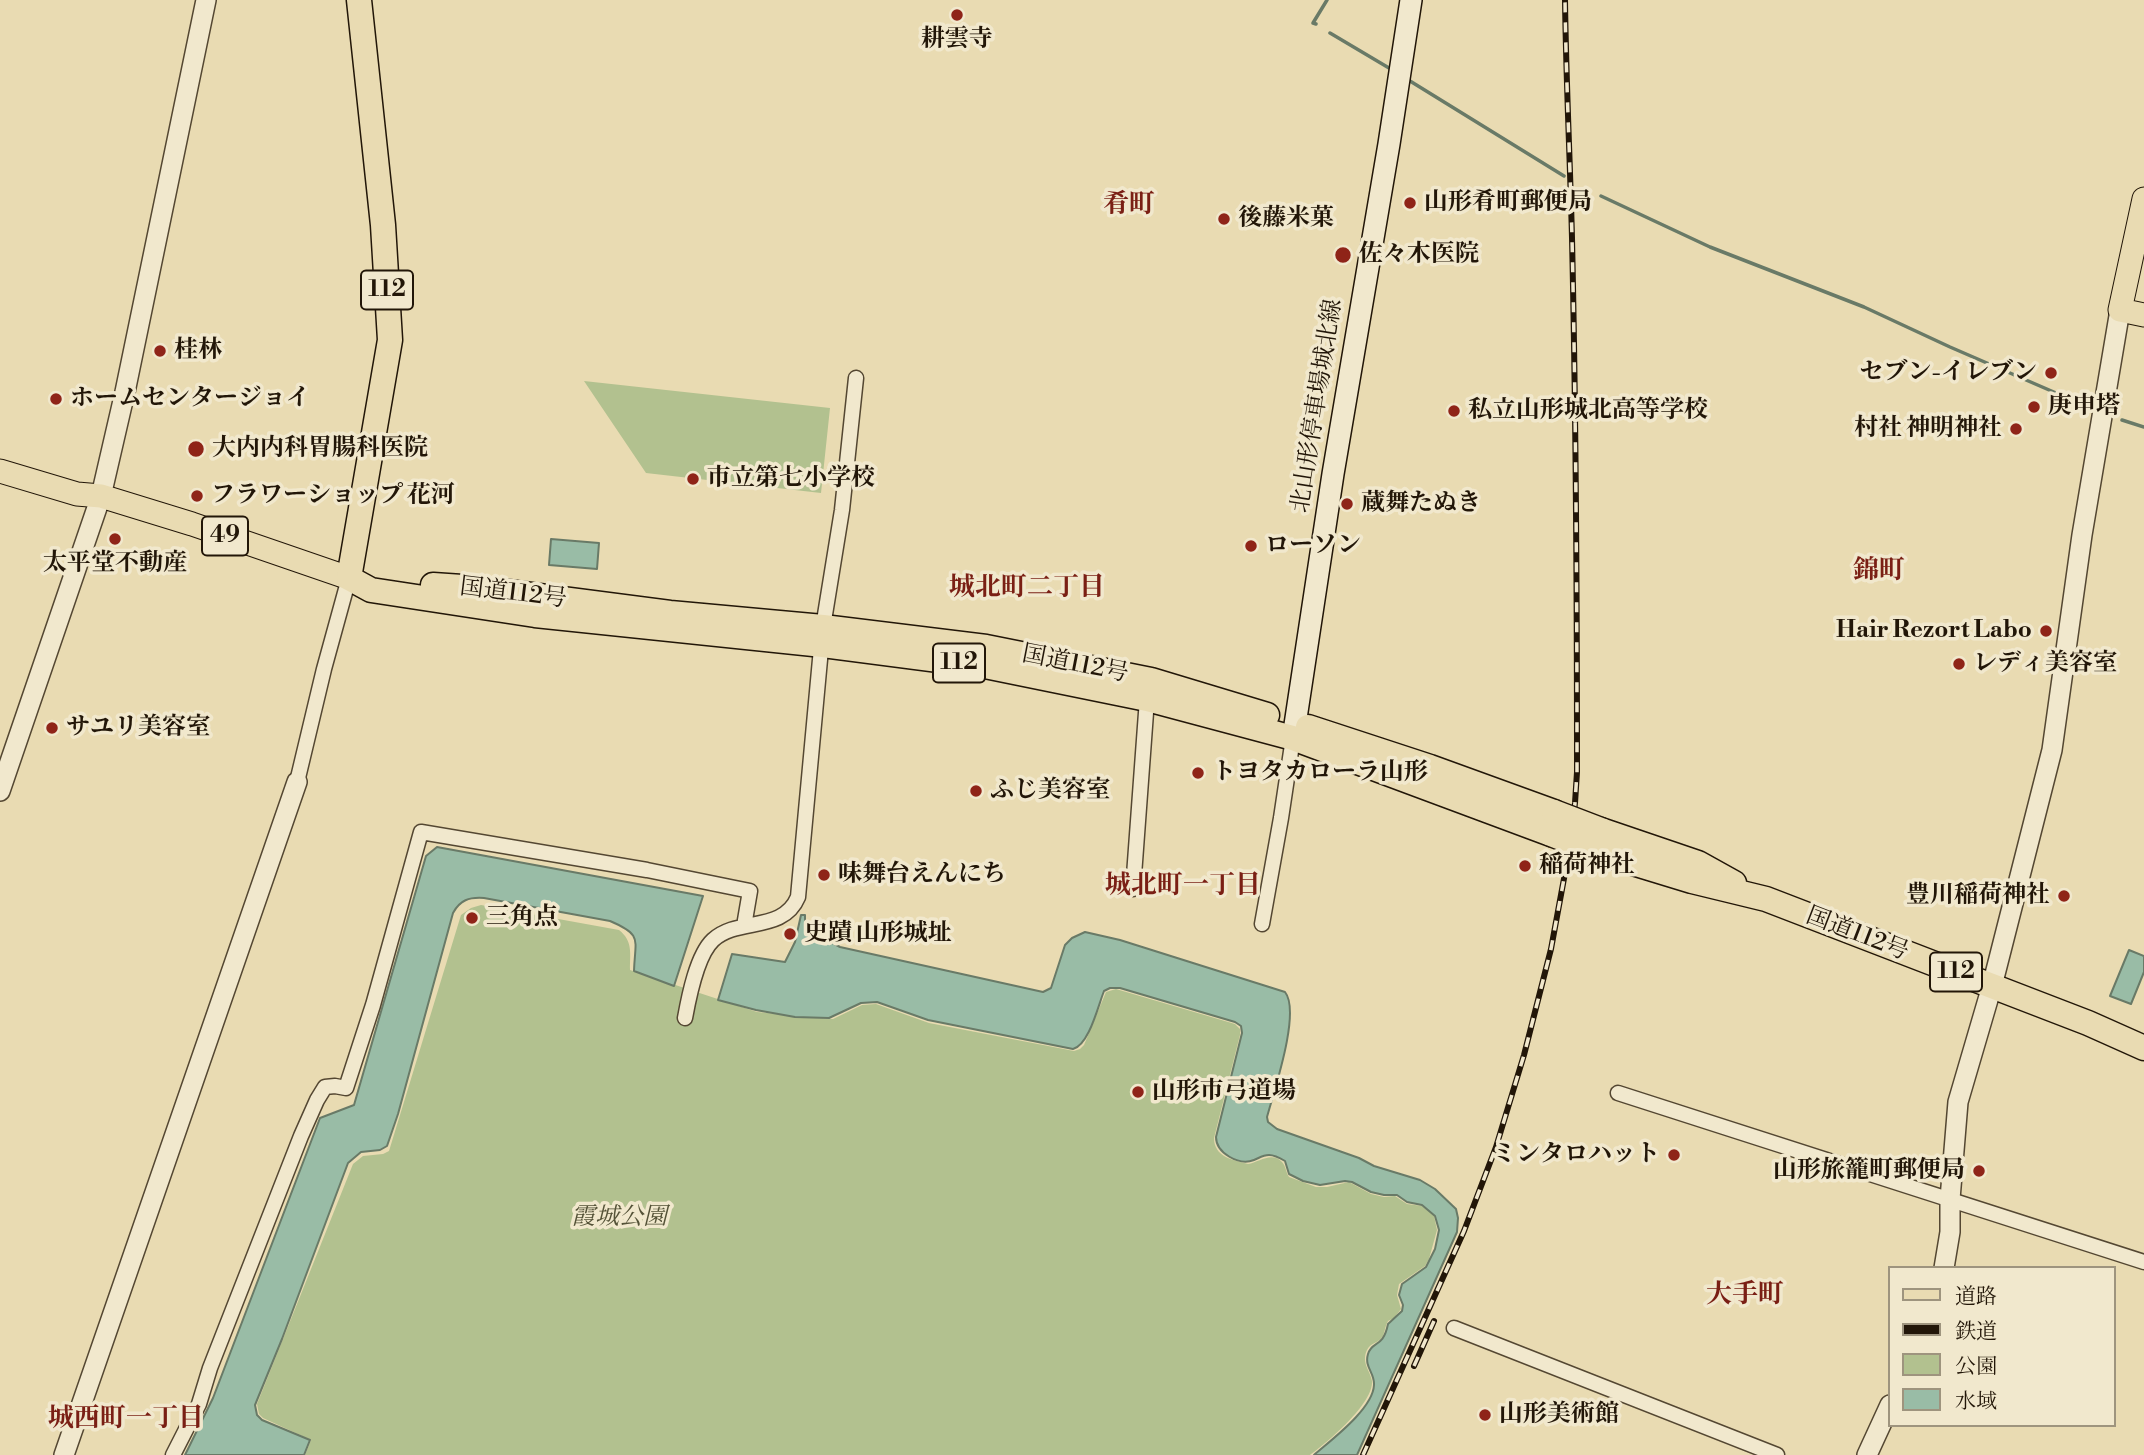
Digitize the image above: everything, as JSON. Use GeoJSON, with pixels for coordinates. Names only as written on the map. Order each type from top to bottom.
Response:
{"type":"FeatureCollection","features":[{"type":"Feature","properties":{"kind":"highway","name":"112"},"geometry":{"type":"LineString","coordinates":[[349,578],[390,340],[383,225],[359,0]]}},
{"type":"Feature","properties":{"kind":"highway","name":"国道112号"},"geometry":{"type":"LineString","coordinates":[[349,578],[371,590],[535,615],[986,647],[1137,677],[1553,823],[1692,881],[1766,900],[2088,1023],[2144,1048]]}},
{"type":"Feature","properties":{"kind":"highway","name":"国道112号"},"geometry":{"type":"LineString","coordinates":[[823,636],[985,666],[1294,731]]}},
{"type":"Feature","properties":{"kind":"main road","name":"北山形停車場城北線"},"geometry":{"type":"LineString","coordinates":[[1294,731],[1332,474],[1389,144],[1410,0]]}},
{"type":"Feature","properties":{"kind":"main road"},"geometry":{"type":"LineString","coordinates":[[2144,199],[2120,310],[2144,315]]}},
{"type":"Feature","properties":{"kind":"main road","name":"49"},"geometry":{"type":"LineString","coordinates":[[0,459],[80,484],[101,496]]}},
{"type":"Feature","properties":{"kind":"main road","name":"49"},"geometry":{"type":"LineString","coordinates":[[0,471],[77,494],[101,496],[349,578]]}},
{"type":"Feature","properties":{"kind":"street"},"geometry":{"type":"LineString","coordinates":[[0,791],[101,496],[206,0]]}},
{"type":"Feature","properties":{"kind":"street"},"geometry":{"type":"LineString","coordinates":[[1944,1266],[1950,1232],[1958,1102],[1992,986],[2052,750],[2082,535],[2120,310]]}},
{"type":"Feature","properties":{"kind":"street"},"geometry":{"type":"LineString","coordinates":[[685,1018],[691,987],[710,942],[721,934],[786,915],[798,897],[823,636],[842,510],[856,378]]}},
{"type":"Feature","properties":{"kind":"street"},"geometry":{"type":"LineString","coordinates":[[64,1455],[297,782],[349,578]]}},
{"type":"Feature","properties":{"kind":"street"},"geometry":{"type":"LineString","coordinates":[[1133,889],[1147,699]]}},
{"type":"Feature","properties":{"kind":"street"},"geometry":{"type":"LineString","coordinates":[[1262,924],[1294,731]]}},
{"type":"Feature","properties":{"kind":"street"},"geometry":{"type":"LineString","coordinates":[[173,1455],[199,1404],[215,1356],[317,1100],[325,1087],[346,1088],[377,992],[421,832],[647,870],[750,891],[744,926]]}},
{"type":"Feature","properties":{"kind":"street"},"geometry":{"type":"LineString","coordinates":[[1618,1093],[2144,1262]]}},
{"type":"Feature","properties":{"kind":"street"},"geometry":{"type":"LineString","coordinates":[[1454,1328],[1777,1455]]}},
{"type":"Feature","properties":{"kind":"street"},"geometry":{"type":"LineString","coordinates":[[1867,1455],[1888,1409]]}},
{"type":"Feature","properties":{"kind":"green space"},"geometry":{"type":"Polygon","coordinates":[[[584,381],[830,408],[821,493],[646,473],[584,381]]]}},
{"type":"Feature","properties":{"kind":"green space","name":"霞城公園"},"geometry":{"type":"Polygon","coordinates":[[[481,905],[619,930],[629,943],[630,970],[757,1012],[833,1019],[862,1005],[876,1004],[929,1023],[1074,1051],[1084,1045],[1106,992],[1116,989],[1235,1024],[1240,1029],[1240,1035],[1214,1138],[1221,1154],[1248,1164],[1274,1157],[1283,1164],[1289,1177],[1316,1187],[1349,1182],[1371,1194],[1395,1196],[1407,1204],[1422,1206],[1434,1216],[1437,1230],[1429,1259],[1425,1266],[1399,1284],[1397,1295],[1401,1309],[1388,1321],[1383,1336],[1370,1346],[1365,1355],[1372,1381],[1366,1400],[1348,1422],[1310,1455],[305,1455],[311,1440],[263,1418],[259,1414],[257,1404],[353,1164],[363,1156],[389,1151],[461,915],[481,905]]]}},
{"type":"Feature","properties":{"kind":"water"},"geometry":{"type":"Polygon","coordinates":[[[551,539],[599,543],[597,569],[549,565],[551,539]]]}},
{"type":"Feature","properties":{"kind":"water"},"geometry":{"type":"Polygon","coordinates":[[[437,847],[703,896],[674,986],[634,971],[635,939],[628,930],[610,921],[484,898],[462,902],[453,913],[387,1146],[380,1150],[361,1152],[348,1163],[255,1405],[257,1415],[262,1420],[310,1440],[304,1455],[185,1455],[213,1398],[320,1118],[354,1105],[426,856],[437,847]]]}},
{"type":"Feature","properties":{"kind":"water"},"geometry":{"type":"Polygon","coordinates":[[[801,915],[805,915],[805,924],[815,927],[823,938],[840,947],[1043,992],[1051,988],[1065,945],[1085,932],[1120,940],[1285,992],[1289,1002],[1288,1033],[1268,1122],[1277,1129],[1359,1158],[1374,1166],[1420,1180],[1435,1189],[1456,1209],[1458,1218],[1457,1232],[1357,1455],[1314,1455],[1367,1404],[1374,1385],[1367,1363],[1368,1354],[1372,1347],[1381,1341],[1388,1324],[1402,1311],[1399,1295],[1402,1284],[1426,1267],[1435,1249],[1439,1230],[1435,1216],[1422,1205],[1407,1202],[1397,1195],[1371,1192],[1352,1182],[1320,1185],[1303,1181],[1289,1174],[1285,1161],[1273,1156],[1242,1161],[1224,1153],[1216,1137],[1242,1033],[1241,1026],[1120,988],[1104,991],[1088,1033],[1079,1046],[1073,1049],[928,1020],[877,1002],[861,1003],[829,1018],[795,1017],[718,1000],[732,954],[785,962],[795,942],[801,915]]]}},
{"type":"Feature","properties":{"kind":"water"},"geometry":{"type":"Polygon","coordinates":[[[2129,950],[2144,956],[2144,972],[2131,1004],[2110,996],[2129,950]]]}},
{"type":"Feature","properties":{"kind":"waterway"},"geometry":{"type":"LineString","coordinates":[[1316,24],[1313,23],[1327,0]]}},
{"type":"Feature","properties":{"kind":"waterway"},"geometry":{"type":"LineString","coordinates":[[1330,33],[1389,68]]}},
{"type":"Feature","properties":{"kind":"waterway"},"geometry":{"type":"LineString","coordinates":[[1410,81],[1564,176]]}},
{"type":"Feature","properties":{"kind":"waterway"},"geometry":{"type":"LineString","coordinates":[[1579,189],[1583,191]]}},
{"type":"Feature","properties":{"kind":"waterway"},"geometry":{"type":"LineString","coordinates":[[1601,196],[1710,247],[1864,307],[2086,406]]}},
{"type":"Feature","properties":{"kind":"waterway"},"geometry":{"type":"LineString","coordinates":[[2122,420],[2144,427]]}},
{"type":"Feature","properties":{"kind":"railway"},"geometry":{"type":"LineString","coordinates":[[1363,1455],[1464,1231],[1496,1147],[1524,1055],[1551,949],[1570,846],[1577,772],[1576,572],[1573,305],[1565,0]]}},
{"type":"Feature","properties":{"kind":"railway"},"geometry":{"type":"LineString","coordinates":[[1414,1366],[1434,1321]]}},
{"type":"Feature","properties":{"kind":"place","name":"耕雲寺"},"geometry":{"type":"Point","coordinates":[957,15]}},
{"type":"Feature","properties":{"kind":"place","name":"山形肴町郵便局"},"geometry":{"type":"Point","coordinates":[1410,203]}},
{"type":"Feature","properties":{"kind":"place","name":"後藤米菓"},"geometry":{"type":"Point","coordinates":[1224,219]}},
{"type":"Feature","properties":{"kind":"place","name":"佐々木医院"},"geometry":{"type":"Point","coordinates":[1343,255]}},
{"type":"Feature","properties":{"kind":"place","name":"桂林"},"geometry":{"type":"Point","coordinates":[160,351]}},
{"type":"Feature","properties":{"kind":"place","name":"セブン-イレブン"},"geometry":{"type":"Point","coordinates":[2051,373]}},
{"type":"Feature","properties":{"kind":"place","name":"ホームセンタージョイ"},"geometry":{"type":"Point","coordinates":[56,399]}},
{"type":"Feature","properties":{"kind":"place","name":"庚申塔"},"geometry":{"type":"Point","coordinates":[2034,407]}},
{"type":"Feature","properties":{"kind":"place","name":"私立山形城北高等学校"},"geometry":{"type":"Point","coordinates":[1454,411]}},
{"type":"Feature","properties":{"kind":"place","name":"村社 神明神社"},"geometry":{"type":"Point","coordinates":[2016,429]}},
{"type":"Feature","properties":{"kind":"place","name":"大内内科胃腸科医院"},"geometry":{"type":"Point","coordinates":[196,449]}},
{"type":"Feature","properties":{"kind":"place","name":"市立第七小学校"},"geometry":{"type":"Point","coordinates":[693,479]}},
{"type":"Feature","properties":{"kind":"place","name":"フラワーショップ 花河"},"geometry":{"type":"Point","coordinates":[197,496]}},
{"type":"Feature","properties":{"kind":"place","name":"蔵舞たぬき"},"geometry":{"type":"Point","coordinates":[1347,504]}},
{"type":"Feature","properties":{"kind":"place","name":"太平堂不動産"},"geometry":{"type":"Point","coordinates":[115,539]}},
{"type":"Feature","properties":{"kind":"place","name":"ローソン"},"geometry":{"type":"Point","coordinates":[1251,546]}},
{"type":"Feature","properties":{"kind":"place","name":"Hair Rezort Labo"},"geometry":{"type":"Point","coordinates":[2046,631]}},
{"type":"Feature","properties":{"kind":"place","name":"レディ美容室"},"geometry":{"type":"Point","coordinates":[1959,664]}},
{"type":"Feature","properties":{"kind":"place","name":"サユリ美容室"},"geometry":{"type":"Point","coordinates":[52,728]}},
{"type":"Feature","properties":{"kind":"place","name":"トヨタカローラ山形"},"geometry":{"type":"Point","coordinates":[1198,773]}},
{"type":"Feature","properties":{"kind":"place","name":"ふじ美容室"},"geometry":{"type":"Point","coordinates":[976,791]}},
{"type":"Feature","properties":{"kind":"place","name":"稲荷神社"},"geometry":{"type":"Point","coordinates":[1525,866]}},
{"type":"Feature","properties":{"kind":"place","name":"味舞台えんにち"},"geometry":{"type":"Point","coordinates":[824,875]}},
{"type":"Feature","properties":{"kind":"place","name":"豊川稲荷神社"},"geometry":{"type":"Point","coordinates":[2064,896]}},
{"type":"Feature","properties":{"kind":"place","name":"三角点"},"geometry":{"type":"Point","coordinates":[472,918]}},
{"type":"Feature","properties":{"kind":"place","name":"史蹟 山形城址"},"geometry":{"type":"Point","coordinates":[790,934]}},
{"type":"Feature","properties":{"kind":"place","name":"山形市弓道場"},"geometry":{"type":"Point","coordinates":[1138,1092]}},
{"type":"Feature","properties":{"kind":"place","name":"ミンタロハット"},"geometry":{"type":"Point","coordinates":[1674,1155]}},
{"type":"Feature","properties":{"kind":"place","name":"山形旅籠町郵便局"},"geometry":{"type":"Point","coordinates":[1979,1171]}},
{"type":"Feature","properties":{"kind":"place","name":"山形美術館"},"geometry":{"type":"Point","coordinates":[1485,1415]}},
{"type":"Feature","properties":{"kind":"district","name":"肴町"},"geometry":{"type":"Point","coordinates":[1129,206]}},
{"type":"Feature","properties":{"kind":"district","name":"錦町"},"geometry":{"type":"Point","coordinates":[1879,572]}},
{"type":"Feature","properties":{"kind":"district","name":"城北町二丁目"},"geometry":{"type":"Point","coordinates":[1027,589]}},
{"type":"Feature","properties":{"kind":"district","name":"城北町一丁目"},"geometry":{"type":"Point","coordinates":[1183,887]}},
{"type":"Feature","properties":{"kind":"district","name":"大手町"},"geometry":{"type":"Point","coordinates":[1745,1296]}},
{"type":"Feature","properties":{"kind":"district","name":"城西町一丁目"},"geometry":{"type":"Point","coordinates":[126,1420]}}]}
